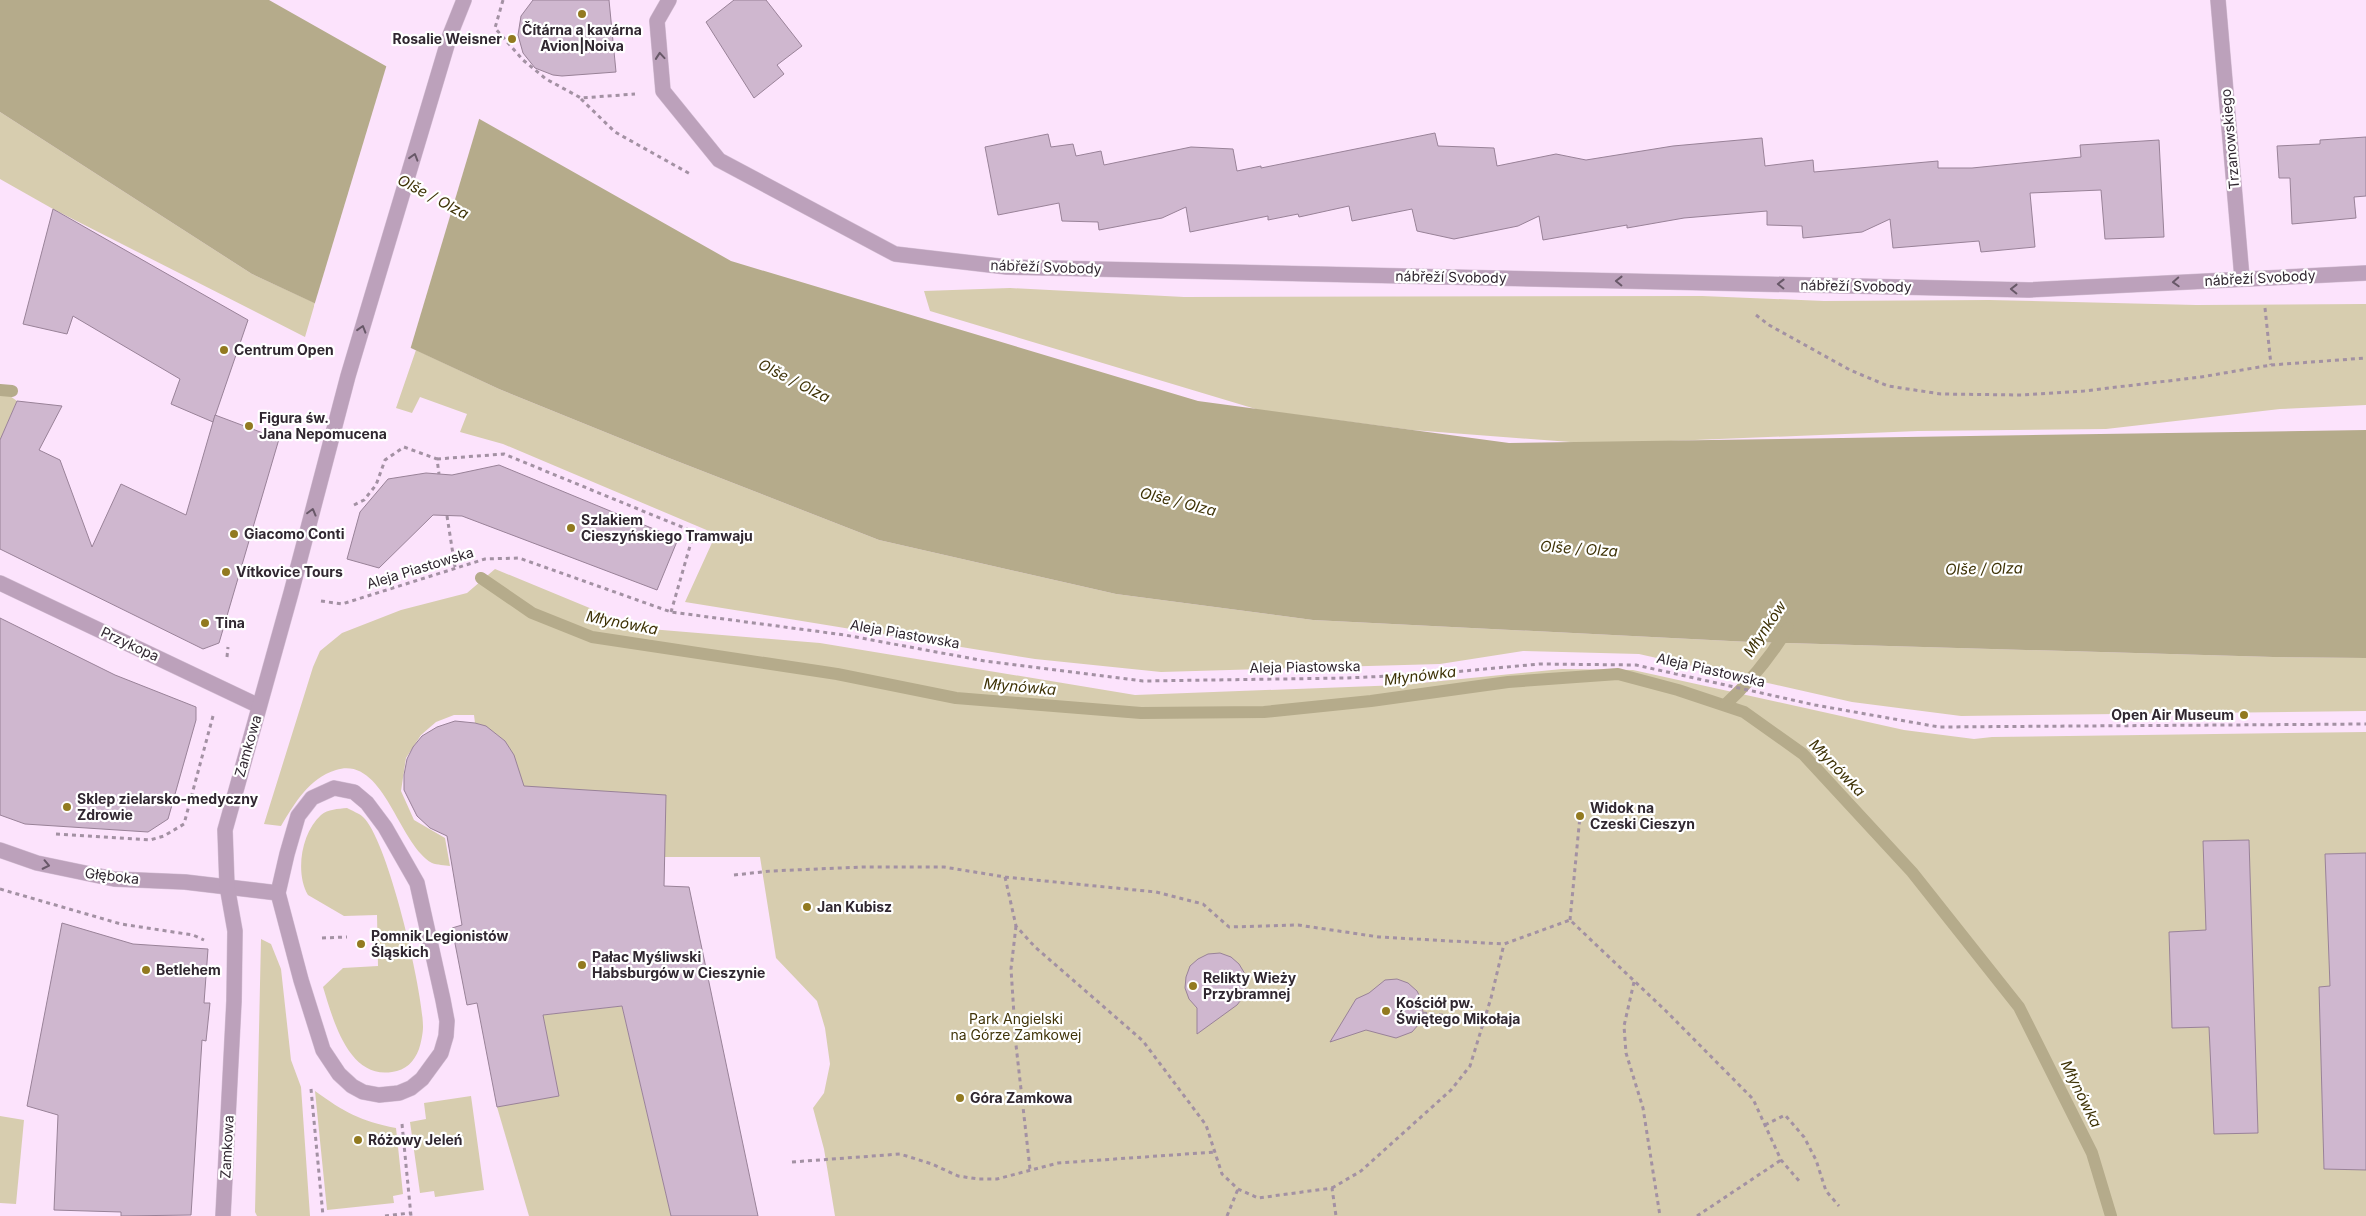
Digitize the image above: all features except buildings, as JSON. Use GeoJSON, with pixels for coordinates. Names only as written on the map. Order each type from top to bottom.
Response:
{"type":"FeatureCollection","features":[{"type":"Feature","properties":{"kind":"street","name":"Zamkowa"},"geometry":{"type":"LineString","coordinates":[[223,1216],[234,1000],[235,931],[227,886],[225,830],[291,593],[348,376],[450,35],[464,0]]}},
{"type":"Feature","properties":{"kind":"street"},"geometry":{"type":"LineString","coordinates":[[663,91],[657,20],[669,0]]}},
{"type":"Feature","properties":{"kind":"street","name":"Trzanowskiego"},"geometry":{"type":"LineString","coordinates":[[2218,0],[2242,278]]}},
{"type":"Feature","properties":{"kind":"street","name":"nábřeží Svobody"},"geometry":{"type":"LineString","coordinates":[[663,91],[719,160],[895,254],[1007,267],[2029,290],[2366,273]]}},
{"type":"Feature","properties":{"kind":"street","name":"Przykopa"},"geometry":{"type":"LineString","coordinates":[[0,583],[259,706]]}},
{"type":"Feature","properties":{"kind":"street"},"geometry":{"type":"LineString","coordinates":[[334,788],[354,792],[368,803],[385,827],[417,883],[447,1021],[446,1036],[441,1053],[422,1079],[411,1088],[399,1093],[379,1095],[362,1092],[339,1074],[318,1039],[287,933],[278,893],[286,854],[298,816],[312,798],[334,788]]}},
{"type":"Feature","properties":{"kind":"street","name":"Głęboka"},"geometry":{"type":"LineString","coordinates":[[0,850],[37,863],[114,879],[185,882],[278,893]]}},
{"type":"Feature","properties":{"kind":"path"},"geometry":{"type":"LineString","coordinates":[[503,0],[495,28],[523,60],[546,79],[581,98],[615,132],[689,175],[745,174]]}},
{"type":"Feature","properties":{"kind":"path"},"geometry":{"type":"LineString","coordinates":[[581,98],[663,91]]}},
{"type":"Feature","properties":{"kind":"path"},"geometry":{"type":"LineString","coordinates":[[1729,283],[1738,301],[1769,325],[1850,370],[1888,386],[1941,394],[2022,395],[2084,391],[2201,377],[2271,365],[2366,358]]}},
{"type":"Feature","properties":{"kind":"path"},"geometry":{"type":"LineString","coordinates":[[2265,300],[2271,365]]}},
{"type":"Feature","properties":{"kind":"path"},"geometry":{"type":"LineString","coordinates":[[354,505],[364,500],[376,485],[385,460],[404,447],[437,459],[504,454],[694,532],[671,612]]}},
{"type":"Feature","properties":{"kind":"path"},"geometry":{"type":"LineString","coordinates":[[437,459],[439,474]]}},
{"type":"Feature","properties":{"kind":"path"},"geometry":{"type":"LineString","coordinates":[[447,516],[455,567]]}},
{"type":"Feature","properties":{"kind":"path","name":"Aleja Piastowska"},"geometry":{"type":"LineString","coordinates":[[291,593],[326,603],[342,604],[485,559],[519,558],[671,612],[845,634],[985,660],[1143,680],[1366,677],[1432,674],[1539,664],[1636,665],[1815,705],[1939,726],[2366,724]]}},
{"type":"Feature","properties":{"kind":"path"},"geometry":{"type":"LineString","coordinates":[[53,834],[150,840],[164,836],[184,824],[220,688],[228,647]]}},
{"type":"Feature","properties":{"kind":"path"},"geometry":{"type":"LineString","coordinates":[[1570,920],[1580,816]]}},
{"type":"Feature","properties":{"kind":"path"},"geometry":{"type":"LineString","coordinates":[[734,875],[771,871],[863,867],[935,867],[1005,877],[1156,892],[1202,904],[1229,927],[1250,928],[1298,925],[1380,936],[1504,944],[1570,920]]}},
{"type":"Feature","properties":{"kind":"path"},"geometry":{"type":"LineString","coordinates":[[1005,877],[1016,926],[1011,969],[1016,1044],[1030,1169]]}},
{"type":"Feature","properties":{"kind":"path"},"geometry":{"type":"LineString","coordinates":[[0,889],[121,924],[193,935],[209,943]]}},
{"type":"Feature","properties":{"kind":"path"},"geometry":{"type":"LineString","coordinates":[[1570,920],[1754,1099],[1781,1160],[1800,1182]]}},
{"type":"Feature","properties":{"kind":"path"},"geometry":{"type":"LineString","coordinates":[[1016,926],[1035,947],[1143,1041],[1206,1125],[1222,1174],[1238,1189],[1258,1198],[1332,1188],[1361,1172],[1451,1090],[1470,1066],[1504,944]]}},
{"type":"Feature","properties":{"kind":"path"},"geometry":{"type":"LineString","coordinates":[[318,938],[347,937]]}},
{"type":"Feature","properties":{"kind":"path"},"geometry":{"type":"LineString","coordinates":[[1635,982],[1624,1026],[1626,1053],[1643,1108],[1660,1216]]}},
{"type":"Feature","properties":{"kind":"path"},"geometry":{"type":"LineString","coordinates":[[1423,1013],[1484,1020]]}},
{"type":"Feature","properties":{"kind":"path"},"geometry":{"type":"LineString","coordinates":[[318,1039],[311,1091],[323,1216]]}},
{"type":"Feature","properties":{"kind":"path"},"geometry":{"type":"LineString","coordinates":[[385,1216],[411,1215],[399,1093]]}},
{"type":"Feature","properties":{"kind":"path"},"geometry":{"type":"LineString","coordinates":[[1765,1125],[1785,1115],[1804,1137],[1816,1160],[1826,1191],[1840,1206]]}},
{"type":"Feature","properties":{"kind":"path"},"geometry":{"type":"LineString","coordinates":[[792,1162],[900,1154],[932,1164],[958,1176],[997,1179],[1058,1163],[1214,1152]]}},
{"type":"Feature","properties":{"kind":"path"},"geometry":{"type":"LineString","coordinates":[[1697,1216],[1781,1160]]}},
{"type":"Feature","properties":{"kind":"path"},"geometry":{"type":"LineString","coordinates":[[1332,1188],[1336,1216]]}},
{"type":"Feature","properties":{"kind":"path"},"geometry":{"type":"LineString","coordinates":[[1227,1216],[1238,1189]]}},
{"type":"Feature","properties":{"kind":"green space"},"geometry":{"type":"Polygon","coordinates":[[[0,112],[252,274],[315,303],[305,337],[53,209],[0,179],[0,112]]]}},
{"type":"Feature","properties":{"kind":"green space"},"geometry":{"type":"Polygon","coordinates":[[[1010,288],[1184,297],[1702,296],[1824,301],[1989,300],[2196,305],[2366,304],[2366,405],[2280,409],[2106,429],[1918,431],[1597,444],[1412,430],[1259,410],[930,311],[924,291],[1010,288]]]}},
{"type":"Feature","properties":{"kind":"green space"},"geometry":{"type":"Polygon","coordinates":[[[416,350],[499,389],[879,540],[1116,594],[1313,620],[1750,642],[2366,658],[2366,711],[1961,716],[1852,702],[1639,654],[1523,651],[1440,664],[1161,672],[1035,659],[685,602],[716,534],[503,444],[460,432],[467,414],[420,397],[412,413],[396,408],[416,350]]]}},
{"type":"Feature","properties":{"kind":"green space"},"geometry":{"type":"Polygon","coordinates":[[[0,389],[17,401],[0,440],[0,389]]]}},
{"type":"Feature","properties":{"kind":"green space","name":"Park Angielski na Górze Zamkowej"},"geometry":{"type":"Polygon","coordinates":[[[495,569],[638,628],[820,643],[1135,695],[1401,685],[1562,669],[1633,670],[1904,730],[1974,739],[1992,737],[2366,732],[2366,1216],[835,1216],[824,1149],[813,1108],[824,1093],[830,1064],[825,1028],[817,1001],[776,958],[760,857],[665,857],[519,786],[516,764],[508,747],[495,733],[475,723],[474,715],[454,715],[436,722],[421,735],[406,758],[401,791],[414,820],[445,838],[450,866],[432,863],[420,853],[379,788],[366,776],[353,769],[336,770],[326,774],[310,785],[281,826],[264,824],[313,667],[320,651],[342,633],[401,610],[467,593],[495,569]]]}},
{"type":"Feature","properties":{"kind":"green space"},"geometry":{"type":"Polygon","coordinates":[[[347,808],[363,817],[373,831],[383,854],[402,917],[417,982],[423,1027],[420,1047],[409,1065],[392,1072],[377,1072],[364,1066],[353,1057],[338,1030],[323,987],[343,968],[378,966],[377,915],[344,916],[308,895],[302,876],[302,854],[305,842],[314,823],[321,815],[327,812],[347,808]]]}},
{"type":"Feature","properties":{"kind":"green space"},"geometry":{"type":"Polygon","coordinates":[[[261,939],[271,944],[281,969],[291,1060],[301,1087],[310,1216],[257,1216],[255,1212],[261,939]]]}},
{"type":"Feature","properties":{"kind":"green space"},"geometry":{"type":"Polygon","coordinates":[[[622,1006],[671,1216],[529,1216],[497,1107],[543,1015],[622,1006]]]}},
{"type":"Feature","properties":{"kind":"green space"},"geometry":{"type":"Polygon","coordinates":[[[315,1091],[353,1115],[396,1128],[403,1194],[393,1196],[394,1203],[327,1210],[315,1091]]]}},
{"type":"Feature","properties":{"kind":"green space"},"geometry":{"type":"Polygon","coordinates":[[[471,1096],[484,1190],[435,1197],[434,1191],[420,1193],[410,1122],[426,1119],[424,1103],[471,1096]]]}},
{"type":"Feature","properties":{"kind":"green space"},"geometry":{"type":"Polygon","coordinates":[[[0,1116],[24,1120],[16,1204],[0,1203],[0,1116]]]}},
{"type":"Feature","properties":{"kind":"water","name":"Olše / Olza"},"geometry":{"type":"Polygon","coordinates":[[[0,0],[269,0],[731,261],[1198,401],[1509,443],[2366,430],[2366,658],[1750,642],[1313,620],[1116,594],[879,540],[499,389],[252,274],[0,112],[0,0]]]}},
{"type":"Feature","properties":{"kind":"pier"},"geometry":{"type":"Polygon","coordinates":[[[387,64],[480,116],[410,350],[314,306],[387,64]]]}},
{"type":"Feature","properties":{"kind":"waterway","name":"Młynówka"},"geometry":{"type":"LineString","coordinates":[[0,390],[12,391]]}},
{"type":"Feature","properties":{"kind":"waterway","name":"Młynówka"},"geometry":{"type":"LineString","coordinates":[[481,578],[532,613],[592,637],[837,674],[956,698],[1141,713],[1264,712],[1371,701],[1508,682],[1618,674],[1678,690],[1744,712],[1803,754],[1912,872],[2019,1007],[2092,1153],[2111,1216]]}},
{"type":"Feature","properties":{"kind":"waterway","name":"Młynków"},"geometry":{"type":"LineString","coordinates":[[1725,705],[1759,669],[1788,628]]}},
{"type":"Feature","properties":{"kind":"place","name":"Čítárna a kavárna Avion|Noiva"},"geometry":{"type":"Point","coordinates":[582,14]}},
{"type":"Feature","properties":{"kind":"place","name":"Rosalie Weisner"},"geometry":{"type":"Point","coordinates":[512,39]}},
{"type":"Feature","properties":{"kind":"place","name":"Centrum Open"},"geometry":{"type":"Point","coordinates":[224,350]}},
{"type":"Feature","properties":{"kind":"place","name":"Figura św. Jana Nepomucena"},"geometry":{"type":"Point","coordinates":[249,426]}},
{"type":"Feature","properties":{"kind":"place","name":"Szlakiem Cieszyńskiego Tramwaju"},"geometry":{"type":"Point","coordinates":[571,528]}},
{"type":"Feature","properties":{"kind":"place","name":"Giacomo Conti"},"geometry":{"type":"Point","coordinates":[234,534]}},
{"type":"Feature","properties":{"kind":"place","name":"Vítkovice Tours"},"geometry":{"type":"Point","coordinates":[226,572]}},
{"type":"Feature","properties":{"kind":"place","name":"Tina"},"geometry":{"type":"Point","coordinates":[205,623]}},
{"type":"Feature","properties":{"kind":"place","name":"Open Air Museum"},"geometry":{"type":"Point","coordinates":[2244,715]}},
{"type":"Feature","properties":{"kind":"place","name":"Sklep zielarsko-medyczny Zdrowie"},"geometry":{"type":"Point","coordinates":[67,807]}},
{"type":"Feature","properties":{"kind":"place","name":"Widok na Czeski Cieszyn"},"geometry":{"type":"Point","coordinates":[1580,816]}},
{"type":"Feature","properties":{"kind":"place","name":"Jan Kubisz"},"geometry":{"type":"Point","coordinates":[807,907]}},
{"type":"Feature","properties":{"kind":"place","name":"Pomnik Legionistów Śląskich"},"geometry":{"type":"Point","coordinates":[361,944]}},
{"type":"Feature","properties":{"kind":"place","name":"Pałac Myśliwski Habsburgów w Cieszynie"},"geometry":{"type":"Point","coordinates":[582,965]}},
{"type":"Feature","properties":{"kind":"place","name":"Betlehem"},"geometry":{"type":"Point","coordinates":[146,970]}},
{"type":"Feature","properties":{"kind":"place","name":"Relikty Wieży Przybramnej"},"geometry":{"type":"Point","coordinates":[1193,986]}},
{"type":"Feature","properties":{"kind":"place","name":"Kościół pw. Świętego Mikołaja"},"geometry":{"type":"Point","coordinates":[1386,1011]}},
{"type":"Feature","properties":{"kind":"place","name":"Góra Zamkowa"},"geometry":{"type":"Point","coordinates":[960,1098]}},
{"type":"Feature","properties":{"kind":"place","name":"Różowy Jeleń"},"geometry":{"type":"Point","coordinates":[358,1140]}}]}
